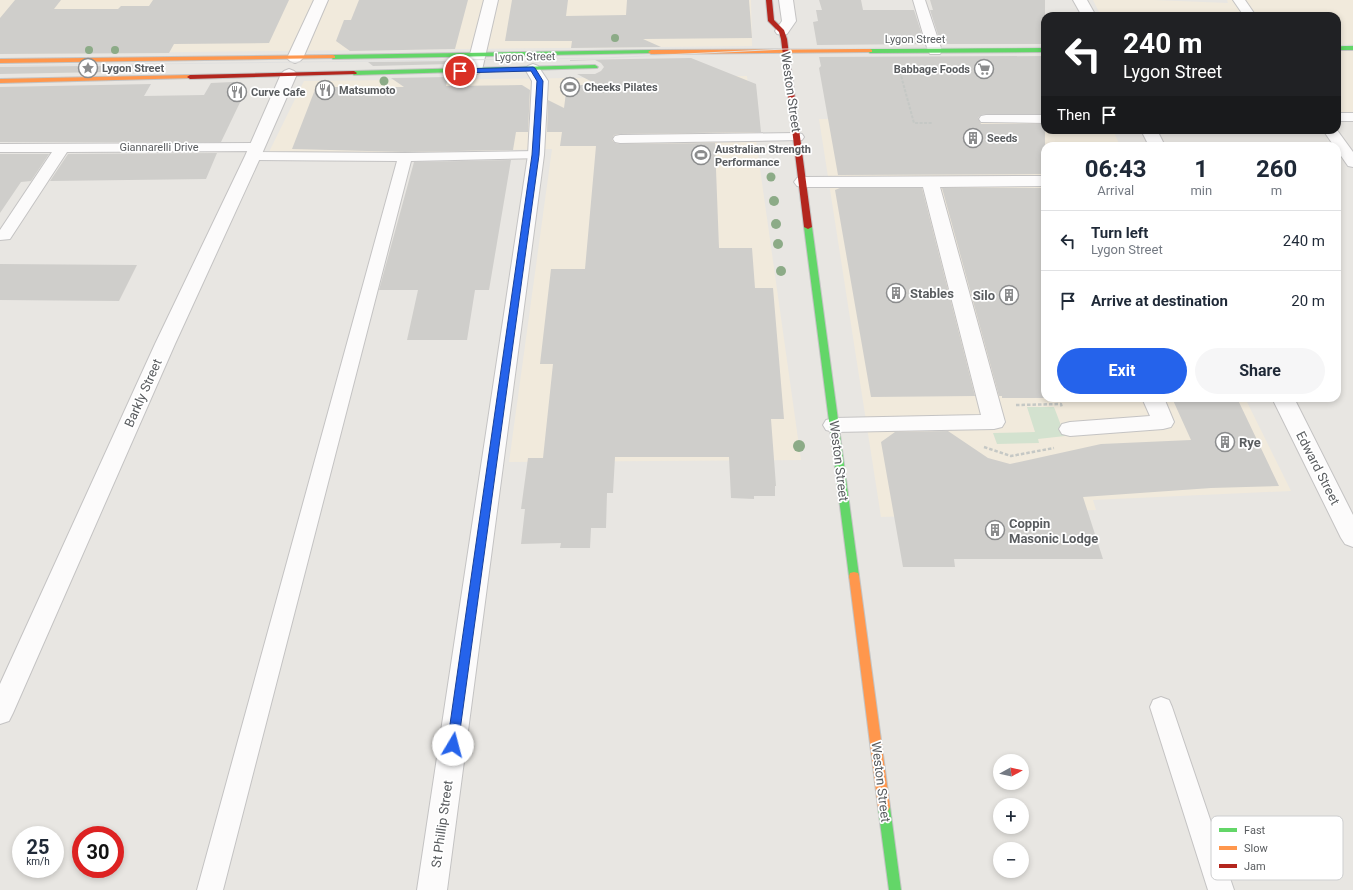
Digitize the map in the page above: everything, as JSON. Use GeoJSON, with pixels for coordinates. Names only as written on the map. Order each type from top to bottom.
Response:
{"type":"FeatureCollection","features":[{"type":"Feature","properties":{"kind":"street","name":"Barkly Street"},"geometry":{"type":"LineString","coordinates":[[0,713],[164,344],[255,152],[320,0]]}},
{"type":"Feature","properties":{"kind":"street"},"geometry":{"type":"LineString","coordinates":[[474,70],[491,0]]}},
{"type":"Feature","properties":{"kind":"street","name":"Weston Street"},"geometry":{"type":"LineString","coordinates":[[769,0],[771,21],[782,31],[785,51],[895,890]]}},
{"type":"Feature","properties":{"kind":"street","name":"Weston Street"},"geometry":{"type":"LineString","coordinates":[[782,31],[789,21],[786,0]]}},
{"type":"Feature","properties":{"kind":"street"},"geometry":{"type":"LineString","coordinates":[[1080,0],[1086,12]]}},
{"type":"Feature","properties":{"kind":"street"},"geometry":{"type":"LineString","coordinates":[[1341,48],[1353,48]]}},
{"type":"Feature","properties":{"kind":"street","name":"Lygon Street"},"geometry":{"type":"LineString","coordinates":[[0,80],[292,66],[478,54],[1041,50]]}},
{"type":"Feature","properties":{"kind":"street","name":"Lygon Street"},"geometry":{"type":"LineString","coordinates":[[725,61],[785,51]]}},
{"type":"Feature","properties":{"kind":"street","name":"Lygon Street"},"geometry":{"type":"LineString","coordinates":[[0,61],[474,70],[603,67]]}},
{"type":"Feature","properties":{"kind":"street","name":"St Phillip Street"},"geometry":{"type":"LineString","coordinates":[[432,890],[536,155],[540,81],[533,69]]}},
{"type":"Feature","properties":{"kind":"street"},"geometry":{"type":"LineString","coordinates":[[803,182],[1041,181]]}},
{"type":"Feature","properties":{"kind":"street"},"geometry":{"type":"LineString","coordinates":[[834,425],[994,422],[930,182]]}},
{"type":"Feature","properties":{"kind":"street"},"geometry":{"type":"LineString","coordinates":[[1070,429],[1163,422],[1156,402]]}},
{"type":"Feature","properties":{"kind":"street","name":"Edward Street"},"geometry":{"type":"LineString","coordinates":[[1285,402],[1353,538]]}},
{"type":"Feature","properties":{"kind":"lane"},"geometry":{"type":"LineString","coordinates":[[919,0],[935,51]]}},
{"type":"Feature","properties":{"kind":"lane"},"geometry":{"type":"LineString","coordinates":[[1239,0],[1247,12]]}},
{"type":"Feature","properties":{"kind":"lane"},"geometry":{"type":"LineString","coordinates":[[1341,117],[1353,117]]}},
{"type":"Feature","properties":{"kind":"lane"},"geometry":{"type":"LineString","coordinates":[[986,119],[1041,119]]}},
{"type":"Feature","properties":{"kind":"lane"},"geometry":{"type":"LineString","coordinates":[[620,139],[797,137]]}},
{"type":"Feature","properties":{"kind":"lane"},"geometry":{"type":"LineString","coordinates":[[1341,146],[1353,163]]}},
{"type":"Feature","properties":{"kind":"lane","name":"Giannarelli Drive"},"geometry":{"type":"LineString","coordinates":[[0,148],[255,152],[405,157],[536,155]]}},
{"type":"Feature","properties":{"kind":"lane"},"geometry":{"type":"LineString","coordinates":[[4,236],[62,148]]}},
{"type":"Feature","properties":{"kind":"lane"},"geometry":{"type":"LineString","coordinates":[[210,890],[405,157]]}},
{"type":"Feature","properties":{"kind":"lane"},"geometry":{"type":"LineString","coordinates":[[1161,707],[1211,860]]}},
{"type":"Feature","properties":{"kind":"lane"},"geometry":{"type":"LineString","coordinates":[[1218,880],[1221,890]]}},
{"type":"Feature","properties":{"kind":"path"},"geometry":{"type":"LineString","coordinates":[[899,66],[914,123],[932,123]]}},
{"type":"Feature","properties":{"kind":"path"},"geometry":{"type":"LineString","coordinates":[[974,422],[982,446],[1011,456],[1075,444],[1061,404],[990,405]]}},
{"type":"Feature","properties":{"kind":"shaded area"},"geometry":{"type":"Polygon","coordinates":[[[0,0],[751,0],[752,46],[0,54],[0,0]]]}},
{"type":"Feature","properties":{"kind":"shaded area"},"geometry":{"type":"Polygon","coordinates":[[[1093,0],[1153,0],[1228,3],[1227,0],[1353,0],[1353,113],[1341,114],[1341,12],[1099,12],[1093,0]]]}},
{"type":"Feature","properties":{"kind":"shaded area"},"geometry":{"type":"Polygon","coordinates":[[[747,76],[801,460],[509,462],[552,149],[267,156],[304,81],[747,76]]]}},
{"type":"Feature","properties":{"kind":"shaded area"},"geometry":{"type":"Polygon","coordinates":[[[819,119],[1041,119],[1041,134],[1115,134],[1118,142],[1041,142],[1041,402],[1247,402],[1291,491],[1093,500],[1096,510],[881,517],[819,119]]]}},
{"type":"Feature","properties":{"kind":"green space"},"geometry":{"type":"Polygon","coordinates":[[[1027,407],[1054,407],[1065,436],[1038,439],[1039,443],[997,444],[993,433],[1035,432],[1027,407]]]}},
{"type":"Feature","properties":{"kind":"building"},"geometry":{"type":"Polygon","coordinates":[[[15,0],[61,0],[54,9],[118,9],[121,6],[149,6],[153,0],[289,0],[269,43],[174,44],[169,53],[0,54],[0,18],[15,0]]]}},
{"type":"Feature","properties":{"kind":"building"},"geometry":{"type":"Polygon","coordinates":[[[359,0],[468,0],[455,49],[350,51],[336,41],[344,20],[351,20],[359,0]]]}},
{"type":"Feature","properties":{"kind":"building"},"geometry":{"type":"Polygon","coordinates":[[[512,0],[568,0],[566,16],[626,15],[627,0],[749,0],[752,38],[643,39],[661,47],[571,48],[572,41],[505,41],[512,0]]]}},
{"type":"Feature","properties":{"kind":"building"},"geometry":{"type":"Polygon","coordinates":[[[819,0],[861,0],[863,10],[914,10],[925,44],[817,45],[813,22],[818,21],[816,10],[822,10],[819,0]]]}},
{"type":"Feature","properties":{"kind":"building"},"geometry":{"type":"Polygon","coordinates":[[[930,0],[1045,0],[1045,12],[1041,12],[1041,44],[941,44],[930,10],[933,10],[930,0]]]}},
{"type":"Feature","properties":{"kind":"building"},"geometry":{"type":"Polygon","coordinates":[[[1041,56],[1041,114],[986,114],[981,115],[978,118],[981,124],[1041,124],[1041,134],[1045,134],[1045,142],[1041,142],[1041,174],[838,175],[819,68],[821,66],[819,57],[1041,56]]]}},
{"type":"Feature","properties":{"kind":"building"},"geometry":{"type":"Polygon","coordinates":[[[691,58],[756,84],[761,132],[620,134],[614,135],[612,140],[615,143],[620,144],[715,143],[719,248],[752,248],[755,288],[773,288],[784,419],[771,419],[776,486],[775,496],[754,496],[754,499],[731,498],[729,457],[615,457],[613,493],[607,493],[606,528],[591,528],[590,548],[560,548],[561,543],[521,544],[525,509],[521,509],[528,458],[543,458],[553,364],[540,364],[551,269],[585,269],[596,146],[560,146],[562,132],[547,132],[548,100],[564,108],[567,85],[598,85],[577,74],[595,74],[601,71],[604,67],[601,63],[595,60],[570,60],[691,58]]]}},
{"type":"Feature","properties":{"kind":"building"},"geometry":{"type":"Polygon","coordinates":[[[452,61],[451,64],[373,66],[368,62],[452,61]]]}},
{"type":"Feature","properties":{"kind":"building"},"geometry":{"type":"Polygon","coordinates":[[[162,65],[158,71],[0,74],[0,67],[162,65]]]}},
{"type":"Feature","properties":{"kind":"building"},"geometry":{"type":"Polygon","coordinates":[[[448,77],[446,86],[522,85],[530,90],[528,132],[516,132],[513,150],[405,152],[292,149],[316,87],[404,87],[391,78],[448,77]]]}},
{"type":"Feature","properties":{"kind":"building"},"geometry":{"type":"Polygon","coordinates":[[[233,82],[246,90],[221,142],[0,142],[0,87],[151,84],[144,96],[204,95],[211,83],[233,82]]]}},
{"type":"Feature","properties":{"kind":"building"},"geometry":{"type":"Polygon","coordinates":[[[217,153],[206,179],[50,181],[68,154],[217,153]]]}},
{"type":"Feature","properties":{"kind":"building"},"geometry":{"type":"Polygon","coordinates":[[[0,154],[49,154],[31,181],[21,182],[0,213],[0,154]]]}},
{"type":"Feature","properties":{"kind":"building"},"geometry":{"type":"Polygon","coordinates":[[[511,160],[489,290],[475,290],[467,340],[407,340],[418,290],[379,290],[414,162],[511,160]]]}},
{"type":"Feature","properties":{"kind":"building","name":"Stables"},"geometry":{"type":"Polygon","coordinates":[[[840,188],[922,188],[975,396],[871,397],[835,190],[840,188]]]}},
{"type":"Feature","properties":{"kind":"building","name":"Silo"},"geometry":{"type":"Polygon","coordinates":[[[942,188],[1041,188],[1041,398],[1002,398],[1002,396],[999,396],[942,188]]]}},
{"type":"Feature","properties":{"kind":"building"},"geometry":{"type":"Polygon","coordinates":[[[0,264],[137,265],[119,301],[0,300],[0,264]]]}},
{"type":"Feature","properties":{"kind":"building"},"geometry":{"type":"Polygon","coordinates":[[[1174,402],[1239,402],[1279,486],[1211,488],[1083,497],[1103,559],[954,559],[955,567],[903,567],[881,442],[895,432],[948,431],[988,458],[1010,464],[1101,444],[1191,440],[1174,402]]]}},
{"type":"Feature","properties":{"kind":"tram line"},"geometry":{"type":"LineString","coordinates":[[1341,46],[1353,45]]}},
{"type":"Feature","properties":{"kind":"tram line"},"geometry":{"type":"LineString","coordinates":[[0,66],[605,58],[785,49],[1041,47]]}},
{"type":"Feature","properties":{"kind":"traffic: fast"},"geometry":{"type":"LineString","coordinates":[[1341,48],[1353,48]]}},
{"type":"Feature","properties":{"kind":"traffic: fast"},"geometry":{"type":"LineString","coordinates":[[870,51],[1041,50]]}},
{"type":"Feature","properties":{"kind":"traffic: fast"},"geometry":{"type":"LineString","coordinates":[[333,57],[651,52]]}},
{"type":"Feature","properties":{"kind":"traffic: fast"},"geometry":{"type":"LineString","coordinates":[[354,73],[595,67]]}},
{"type":"Feature","properties":{"kind":"traffic: fast"},"geometry":{"type":"LineString","coordinates":[[808,227],[854,576]]}},
{"type":"Feature","properties":{"kind":"traffic: fast"},"geometry":{"type":"LineString","coordinates":[[884,807],[895,890]]}},
{"type":"Feature","properties":{"kind":"traffic: slow"},"geometry":{"type":"LineString","coordinates":[[651,52],[870,51]]}},
{"type":"Feature","properties":{"kind":"traffic: slow"},"geometry":{"type":"LineString","coordinates":[[0,61],[333,57]]}},
{"type":"Feature","properties":{"kind":"traffic: slow"},"geometry":{"type":"LineString","coordinates":[[0,81],[190,77]]}},
{"type":"Feature","properties":{"kind":"traffic: slow"},"geometry":{"type":"LineString","coordinates":[[854,576],[884,807]]}},
{"type":"Feature","properties":{"kind":"traffic: jam"},"geometry":{"type":"LineString","coordinates":[[769,0],[771,21],[782,31],[784,39],[808,227]]}},
{"type":"Feature","properties":{"kind":"traffic: jam"},"geometry":{"type":"LineString","coordinates":[[190,77],[354,73]]}},
{"type":"Feature","properties":{"kind":"place","name":"Lygon Street"},"geometry":{"type":"Point","coordinates":[88,68]}},
{"type":"Feature","properties":{"kind":"place","name":"Babbage Foods"},"geometry":{"type":"Point","coordinates":[984,69]}},
{"type":"Feature","properties":{"kind":"place","name":"Cheeks Pilates"},"geometry":{"type":"Point","coordinates":[570,87]}},
{"type":"Feature","properties":{"kind":"place","name":"Matsumoto"},"geometry":{"type":"Point","coordinates":[325,90]}},
{"type":"Feature","properties":{"kind":"place","name":"Curve Cafe"},"geometry":{"type":"Point","coordinates":[237,92]}},
{"type":"Feature","properties":{"kind":"place","name":"Seeds"},"geometry":{"type":"Point","coordinates":[973,138]}},
{"type":"Feature","properties":{"kind":"place","name":"Australian Strength Performance"},"geometry":{"type":"Point","coordinates":[701,155]}},
{"type":"Feature","properties":{"kind":"place","name":"Stables"},"geometry":{"type":"Point","coordinates":[896,293]}},
{"type":"Feature","properties":{"kind":"place","name":"Silo"},"geometry":{"type":"Point","coordinates":[1009,295]}},
{"type":"Feature","properties":{"kind":"place","name":"Rye"},"geometry":{"type":"Point","coordinates":[1225,442]}},
{"type":"Feature","properties":{"kind":"place","name":"Coppin Masonic Lodge"},"geometry":{"type":"Point","coordinates":[995,530]}},
{"type":"Feature","properties":{"kind":"route"},"geometry":{"type":"LineString","coordinates":[[453,745],[536,155],[540,81],[533,69],[460,71]]}}]}
